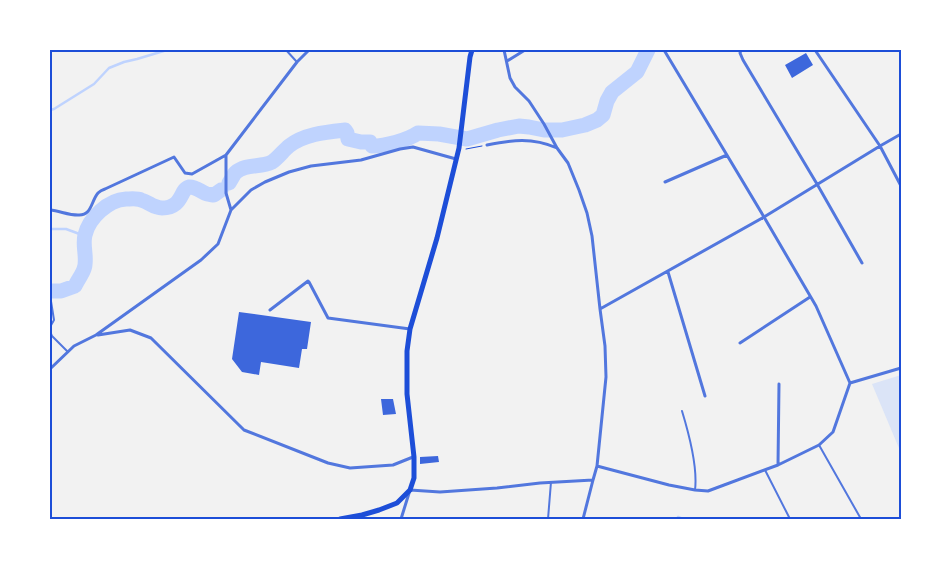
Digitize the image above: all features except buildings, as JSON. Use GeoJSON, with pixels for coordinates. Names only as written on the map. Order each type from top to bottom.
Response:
{"type":"FeatureCollection","features":[{"type":"Feature","properties":{"kind":"main road"},"geometry":{"type":"LineString","coordinates":[[340,519],[379,510],[397,503],[410,490],[414,478],[414,457],[407,394],[407,351],[410,329],[458,151],[472,50]]}},
{"type":"Feature","properties":{"kind":"street"},"geometry":{"type":"LineString","coordinates":[[50,210],[82,215],[90,209],[98,193],[104,189],[174,157],[186,173],[192,174],[226,155],[297,62],[309,50]]}},
{"type":"Feature","properties":{"kind":"street"},"geometry":{"type":"LineString","coordinates":[[504,50],[510,78],[515,87],[529,102],[568,163],[580,190],[592,236],[605,346],[606,377],[597,466],[583,519]]}},
{"type":"Feature","properties":{"kind":"street"},"geometry":{"type":"LineString","coordinates":[[506,61],[525,50]]}},
{"type":"Feature","properties":{"kind":"street"},"geometry":{"type":"LineString","coordinates":[[597,466],[669,485],[708,491],[778,465],[819,444],[834,432],[850,383],[816,306],[664,50]]}},
{"type":"Feature","properties":{"kind":"street"},"geometry":{"type":"LineString","coordinates":[[741,50],[740,53],[743,60],[862,263]]}},
{"type":"Feature","properties":{"kind":"street"},"geometry":{"type":"LineString","coordinates":[[815,50],[880,146],[901,186]]}},
{"type":"Feature","properties":{"kind":"street"},"geometry":{"type":"LineString","coordinates":[[600,309],[764,217],[901,134]]}},
{"type":"Feature","properties":{"kind":"street"},"geometry":{"type":"LineString","coordinates":[[486,145],[523,140],[536,141],[557,148]]}},
{"type":"Feature","properties":{"kind":"street"},"geometry":{"type":"LineString","coordinates":[[50,368],[74,346],[96,335],[201,260],[218,244],[231,210],[251,190],[265,182],[289,172],[311,166],[361,160],[413,147],[456,159]]}},
{"type":"Feature","properties":{"kind":"street"},"geometry":{"type":"LineString","coordinates":[[226,155],[226,193],[231,210]]}},
{"type":"Feature","properties":{"kind":"street"},"geometry":{"type":"LineString","coordinates":[[665,182],[727,155]]}},
{"type":"Feature","properties":{"kind":"street"},"geometry":{"type":"LineString","coordinates":[[668,272],[705,396]]}},
{"type":"Feature","properties":{"kind":"street"},"geometry":{"type":"LineString","coordinates":[[270,310],[308,281],[328,318],[410,329]]}},
{"type":"Feature","properties":{"kind":"street"},"geometry":{"type":"LineString","coordinates":[[740,343],[810,297]]}},
{"type":"Feature","properties":{"kind":"street"},"geometry":{"type":"LineString","coordinates":[[96,335],[130,330],[151,338],[244,430],[328,462],[350,468],[393,465],[414,457]]}},
{"type":"Feature","properties":{"kind":"street"},"geometry":{"type":"LineString","coordinates":[[850,383],[901,368]]}},
{"type":"Feature","properties":{"kind":"street"},"geometry":{"type":"LineString","coordinates":[[778,465],[779,384]]}},
{"type":"Feature","properties":{"kind":"street"},"geometry":{"type":"LineString","coordinates":[[401,519],[410,490],[440,492],[593,480]]}},
{"type":"Feature","properties":{"kind":"lane"},"geometry":{"type":"LineString","coordinates":[[286,50],[297,62]]}},
{"type":"Feature","properties":{"kind":"lane"},"geometry":{"type":"LineString","coordinates":[[50,295],[54,320],[50,327]]}},
{"type":"Feature","properties":{"kind":"lane"},"geometry":{"type":"LineString","coordinates":[[50,331],[52,336],[68,352]]}},
{"type":"Feature","properties":{"kind":"lane"},"geometry":{"type":"LineString","coordinates":[[682,410],[694,463],[696,482],[694,490]]}},
{"type":"Feature","properties":{"kind":"lane"},"geometry":{"type":"LineString","coordinates":[[819,444],[861,519]]}},
{"type":"Feature","properties":{"kind":"lane"},"geometry":{"type":"LineString","coordinates":[[765,470],[790,519]]}},
{"type":"Feature","properties":{"kind":"lane"},"geometry":{"type":"LineString","coordinates":[[548,519],[551,482]]}},
{"type":"Feature","properties":{"kind":"path"},"geometry":{"type":"LineString","coordinates":[[458,151],[486,145]]}},
{"type":"Feature","properties":{"kind":"shaded area"},"geometry":{"type":"Polygon","coordinates":[[[901,375],[901,453],[872,384],[901,375]]]}},
{"type":"Feature","properties":{"kind":"waterway"},"geometry":{"type":"LineString","coordinates":[[50,110],[94,84],[109,68],[167,50]]}},
{"type":"Feature","properties":{"kind":"waterway"},"geometry":{"type":"LineString","coordinates":[[229,183],[239,170],[272,162],[295,142],[308,136],[323,133],[345,130],[348,139],[370,142],[372,146],[396,142],[418,133],[439,134],[467,139],[519,126],[544,130],[562,130],[585,125],[603,115],[612,92],[637,72],[648,50]]}},
{"type":"Feature","properties":{"kind":"waterway"},"geometry":{"type":"LineString","coordinates":[[51,291],[61,291],[75,286],[85,265],[84,239],[87,229],[95,216],[106,206],[119,200],[139,199],[162,208],[174,205],[186,188],[189,187],[213,195],[221,190]]}},
{"type":"Feature","properties":{"kind":"waterway"},"geometry":{"type":"LineString","coordinates":[[50,229],[66,229],[85,236]]}},
{"type":"Feature","properties":{"kind":"waterway"},"geometry":{"type":"LineString","coordinates":[[678,517],[683,519]]}}]}
